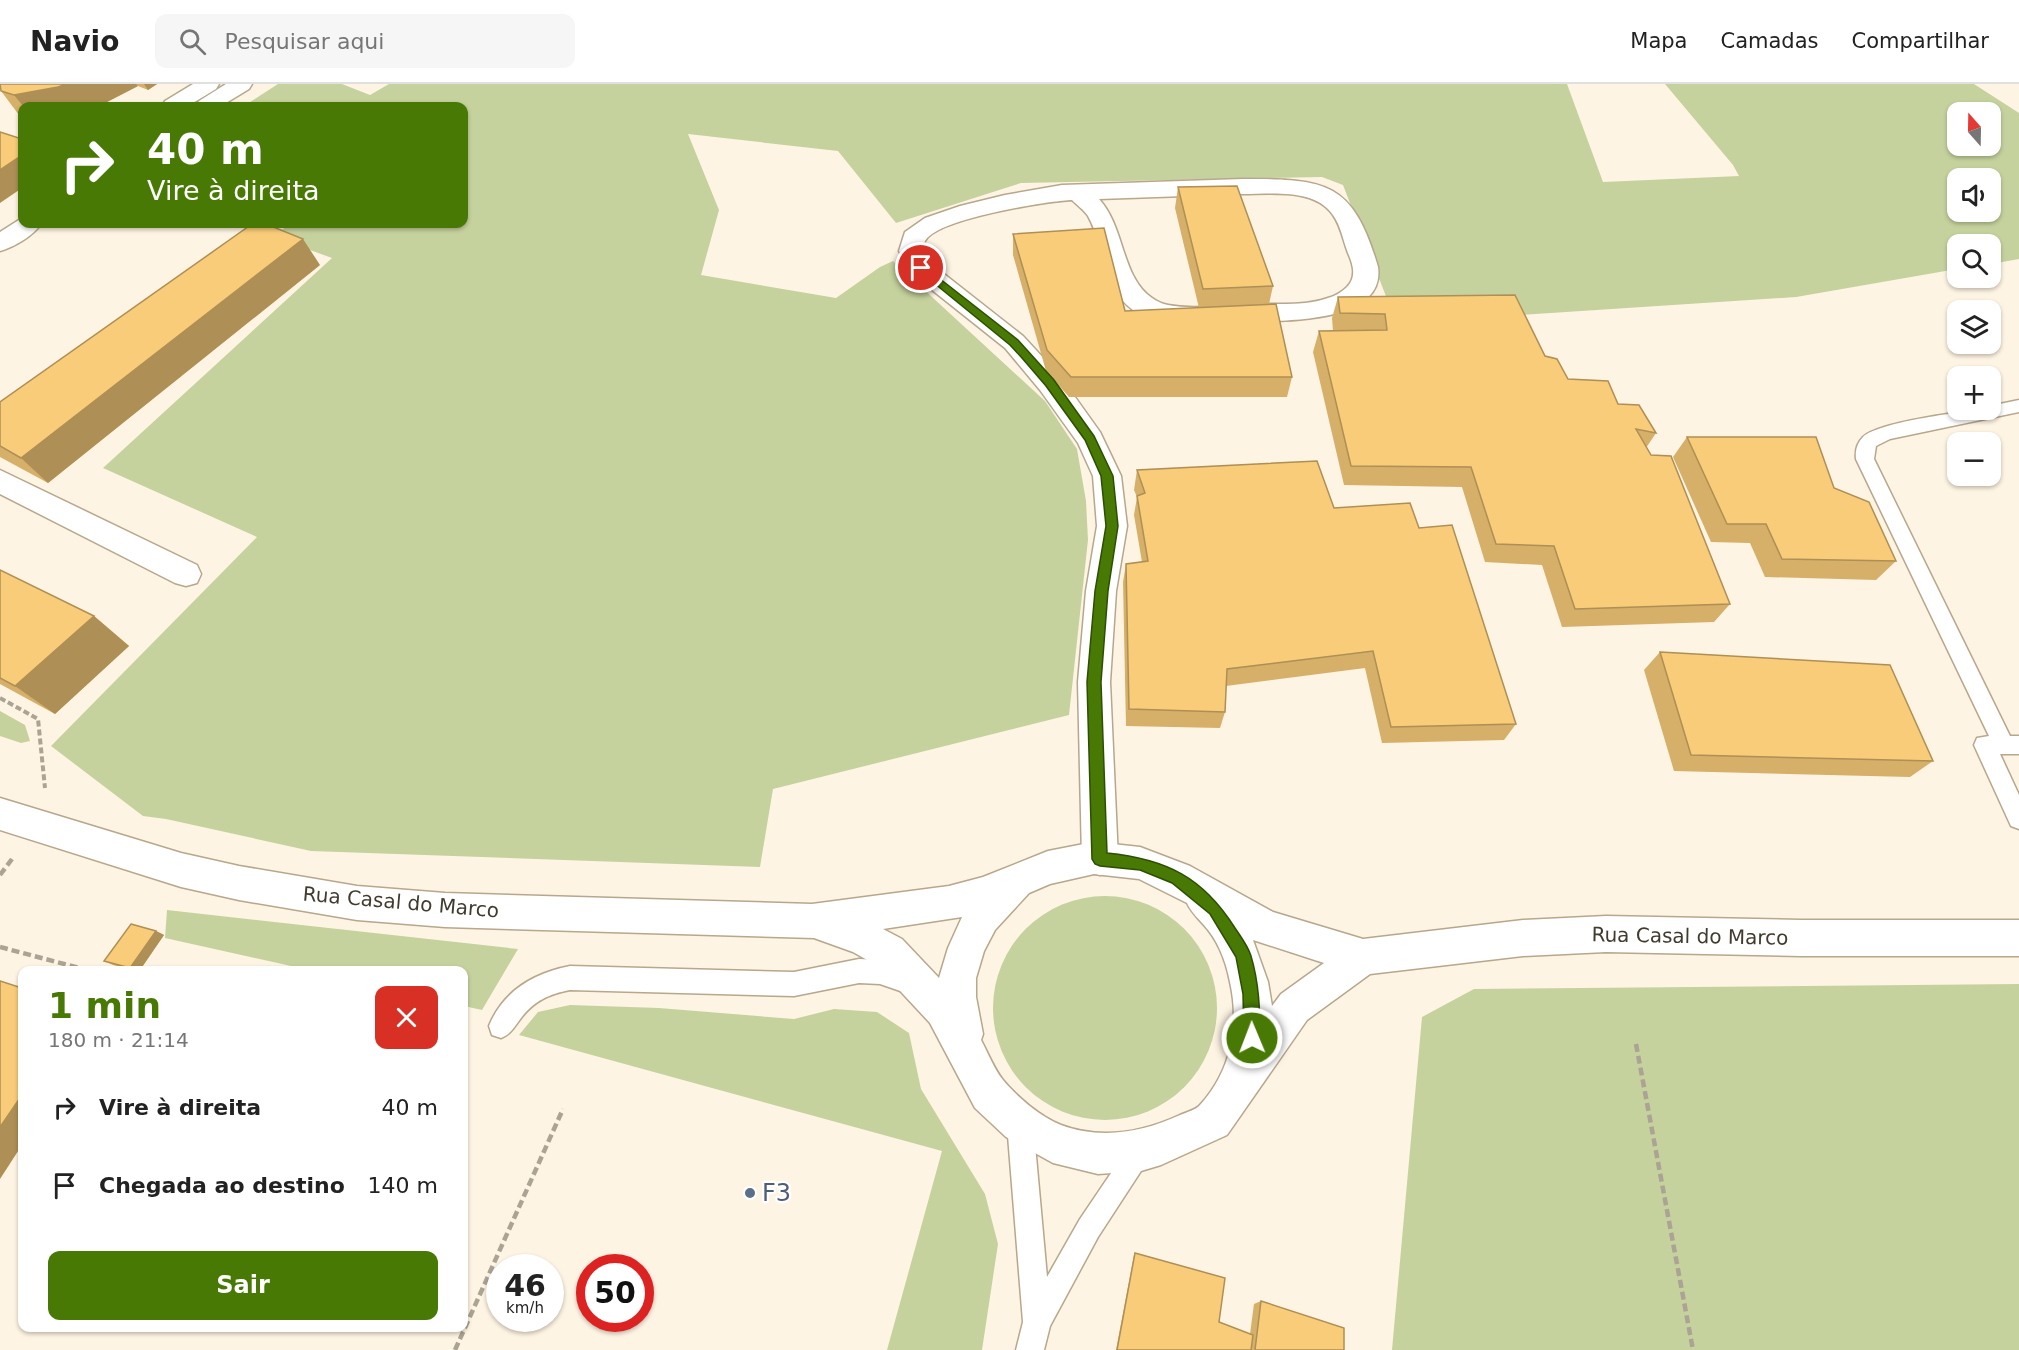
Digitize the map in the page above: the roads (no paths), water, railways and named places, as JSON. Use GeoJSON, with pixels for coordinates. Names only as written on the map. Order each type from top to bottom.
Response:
{"type":"FeatureCollection","features":[{"type":"Feature","properties":{"kind":"main road"},"geometry":{"type":"LineString","coordinates":[[179,102],[208,84]]}},
{"type":"Feature","properties":{"kind":"main road"},"geometry":{"type":"LineString","coordinates":[[213,102],[241,84]]}},
{"type":"Feature","properties":{"kind":"main road"},"geometry":{"type":"LineString","coordinates":[[1079,193],[1101,219],[1129,290],[1143,304],[1164,313],[1187,315],[1312,310],[1348,301],[1362,289],[1366,272],[1350,222],[1339,206],[1326,196],[1309,190],[1281,187],[1079,193],[1043,195],[984,207],[930,225],[914,237],[911,251],[921,268],[1014,342],[1050,383],[1090,439],[1107,476],[1112,526],[1101,591],[1094,682],[1100,859]]}},
{"type":"Feature","properties":{"kind":"main road"},"geometry":{"type":"LineString","coordinates":[[0,219],[18,208]]}},
{"type":"Feature","properties":{"kind":"main road"},"geometry":{"type":"LineString","coordinates":[[0,243],[23,228]]}},
{"type":"Feature","properties":{"kind":"main road"},"geometry":{"type":"LineString","coordinates":[[0,481],[186,574]]}},
{"type":"Feature","properties":{"kind":"main road","name":"Rua Casal do Marco"},"geometry":{"type":"LineString","coordinates":[[14,818],[182,870],[238,883],[357,903],[445,910],[812,921],[949,903],[984,894],[1048,868],[1100,859],[1140,863],[1177,878],[1265,927],[1363,957],[1522,938],[1606,934],[1801,938],[2019,938]]}},
{"type":"Feature","properties":{"kind":"main road","name":"Rua Casal do Marco"},"geometry":{"type":"LineString","coordinates":[[967,1053],[957,991],[963,954],[981,918],[1010,889],[1048,868]]}},
{"type":"Feature","properties":{"kind":"main road","name":"Rua Casal do Marco"},"geometry":{"type":"LineString","coordinates":[[1177,878],[1215,909],[1243,954],[1251,994],[1252,1038],[1239,1083]]}},
{"type":"Feature","properties":{"kind":"main road","name":"Rua Casal do Marco"},"geometry":{"type":"LineString","coordinates":[[812,921],[863,938],[889,952],[944,1010],[989,1094],[1020,1123],[1053,1143],[1098,1154],[1141,1151],[1161,1145],[1213,1121],[1294,1007],[1363,957]]}},
{"type":"Feature","properties":{"kind":"lane"},"geometry":{"type":"LineString","coordinates":[[2019,406],[1887,433],[1868,442],[1864,450],[1865,459],[2011,745],[1985,745],[2019,819]]}},
{"type":"Feature","properties":{"kind":"lane"},"geometry":{"type":"LineString","coordinates":[[501,1026],[514,1005],[528,993],[550,981],[570,978],[794,984],[840,974],[880,972],[906,980],[934,997]]}},
{"type":"Feature","properties":{"kind":"lane"},"geometry":{"type":"LineString","coordinates":[[1020,1123],[1037,1322]]}},
{"type":"Feature","properties":{"kind":"lane"},"geometry":{"type":"LineString","coordinates":[[1030,1350],[1037,1322],[1089,1228],[1141,1151]]}},
{"type":"Feature","properties":{"kind":"place","name":"F3"},"geometry":{"type":"Point","coordinates":[750,1193]}}]}
